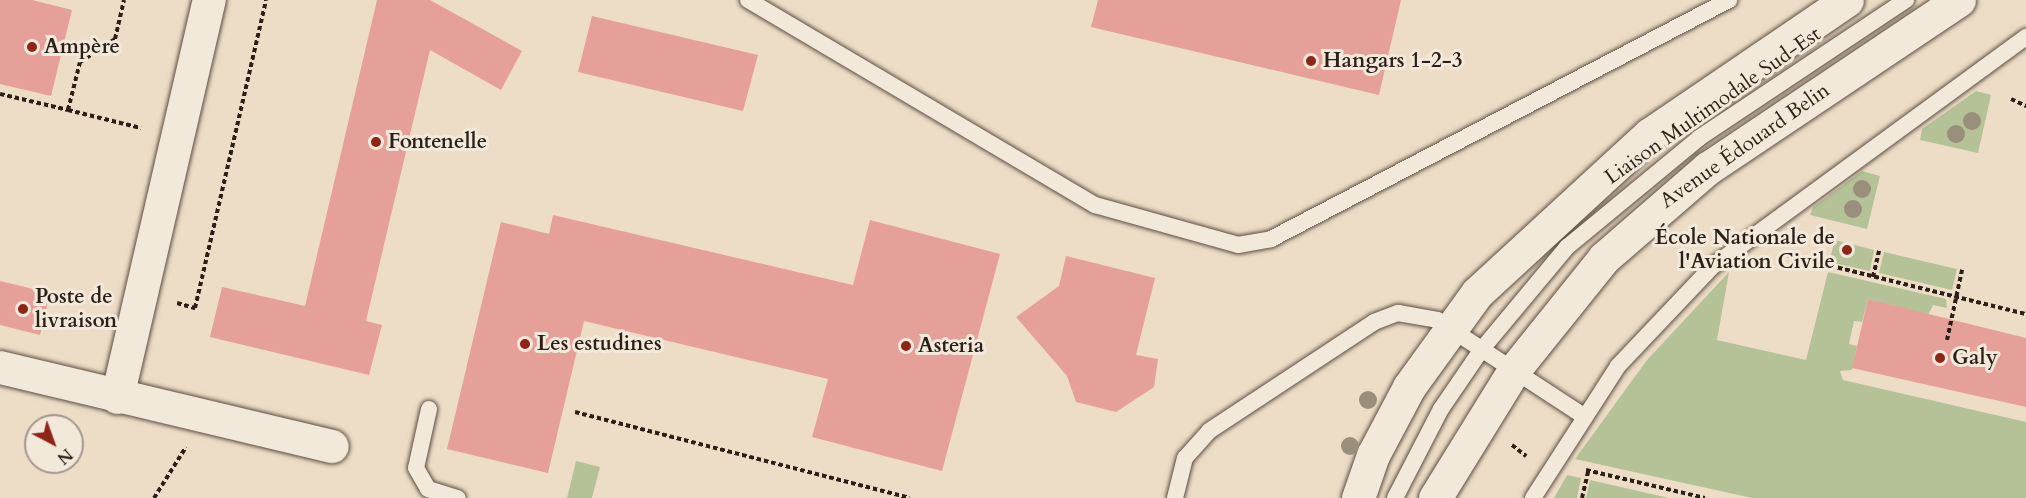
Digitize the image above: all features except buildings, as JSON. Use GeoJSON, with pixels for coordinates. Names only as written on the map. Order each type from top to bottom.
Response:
{"type":"FeatureCollection","features":[{"type":"Feature","properties":{"kind":"street"},"geometry":{"type":"LineString","coordinates":[[117,397],[209,0]]}},
{"type":"Feature","properties":{"kind":"street"},"geometry":{"type":"LineString","coordinates":[[1358,498],[1388,425],[1450,328],[1541,229],[1650,135],[1846,0]]}},
{"type":"Feature","properties":{"kind":"street","name":"Avenue Édouard Belin"},"geometry":{"type":"LineString","coordinates":[[1435,498],[1514,370],[1604,258],[1667,199],[1959,0]]}},
{"type":"Feature","properties":{"kind":"street"},"geometry":{"type":"LineString","coordinates":[[0,367],[117,397],[332,446]]}},
{"type":"Feature","properties":{"kind":"lane"},"geometry":{"type":"LineString","coordinates":[[748,0],[1095,206],[1238,245],[1271,239],[1729,0]]}},
{"type":"Feature","properties":{"kind":"lane","name":"Liaison Multimodale Sud-Est"},"geometry":{"type":"LineString","coordinates":[[1395,498],[1441,409],[1482,349],[1567,247],[1618,200],[1699,138],[1906,0]]}},
{"type":"Feature","properties":{"kind":"lane"},"geometry":{"type":"LineString","coordinates":[[1533,498],[1552,462],[1582,415],[1618,366],[1713,266],[2026,37]]}},
{"type":"Feature","properties":{"kind":"lane"},"geometry":{"type":"LineString","coordinates":[[1175,498],[1185,458],[1209,431],[1374,322],[1417,313],[1450,328],[1582,415]]}},
{"type":"Feature","properties":{"kind":"lane"},"geometry":{"type":"LineString","coordinates":[[429,409],[416,468],[429,489],[458,498]]}},
{"type":"Feature","properties":{"kind":"path"},"geometry":{"type":"LineString","coordinates":[[69,110],[80,62],[115,39],[124,0]]}},
{"type":"Feature","properties":{"kind":"path"},"geometry":{"type":"LineString","coordinates":[[141,294],[195,308],[266,0]]}},
{"type":"Feature","properties":{"kind":"path"},"geometry":{"type":"LineString","coordinates":[[0,94],[177,136]]}},
{"type":"Feature","properties":{"kind":"path"},"geometry":{"type":"LineString","coordinates":[[2011,99],[2026,106]]}},
{"type":"Feature","properties":{"kind":"path"},"geometry":{"type":"LineString","coordinates":[[1873,276],[1879,251]]}},
{"type":"Feature","properties":{"kind":"path"},"geometry":{"type":"LineString","coordinates":[[1787,255],[2026,314]]}},
{"type":"Feature","properties":{"kind":"path"},"geometry":{"type":"LineString","coordinates":[[1947,340],[1962,270]]}},
{"type":"Feature","properties":{"kind":"path"},"geometry":{"type":"LineString","coordinates":[[575,412],[909,498]]}},
{"type":"Feature","properties":{"kind":"path"},"geometry":{"type":"LineString","coordinates":[[154,498],[184,451],[196,415]]}},
{"type":"Feature","properties":{"kind":"path"},"geometry":{"type":"LineString","coordinates":[[1514,440],[1511,447],[1552,462],[1705,498]]}},
{"type":"Feature","properties":{"kind":"path"},"geometry":{"type":"LineString","coordinates":[[1582,498],[1588,471]]}},
{"type":"Feature","properties":{"kind":"green space"},"geometry":{"type":"Polygon","coordinates":[[[1976,91],[1991,95],[1978,153],[1920,140],[1922,129],[1976,91]]]}},
{"type":"Feature","properties":{"kind":"green space"},"geometry":{"type":"Polygon","coordinates":[[[1862,171],[1880,176],[1867,229],[1810,215],[1813,207],[1862,171]]]}},
{"type":"Feature","properties":{"kind":"green space"},"geometry":{"type":"Polygon","coordinates":[[[1835,240],[1874,250],[1870,271],[1829,262],[1835,240]]]}},
{"type":"Feature","properties":{"kind":"green space"},"geometry":{"type":"Polygon","coordinates":[[[1884,252],[1957,269],[1952,290],[1879,273],[1884,252]]]}},
{"type":"Feature","properties":{"kind":"green space"},"geometry":{"type":"Polygon","coordinates":[[[1729,272],[1717,340],[1806,360],[1828,272],[1946,299],[1947,308],[1933,305],[1928,315],[1868,299],[1862,322],[1854,321],[1849,344],[1857,346],[1852,370],[1840,371],[1843,380],[2026,422],[2026,498],[1752,498],[1575,459],[1647,360],[1729,272]]]}},
{"type":"Feature","properties":{"kind":"green space"},"geometry":{"type":"Polygon","coordinates":[[[576,461],[600,467],[592,498],[567,498],[576,461]]]}},
{"type":"Feature","properties":{"kind":"green space"},"geometry":{"type":"Polygon","coordinates":[[[1567,475],[1581,478],[1577,498],[1554,498],[1567,475]]]}},
{"type":"Feature","properties":{"kind":"green space"},"geometry":{"type":"Polygon","coordinates":[[[1590,480],[1669,498],[1586,498],[1590,480]]]}},
{"type":"Feature","properties":{"kind":"place","name":"Ampère"},"geometry":{"type":"Point","coordinates":[32,47]}},
{"type":"Feature","properties":{"kind":"place","name":"Hangars 1-2-3"},"geometry":{"type":"Point","coordinates":[1311,61]}},
{"type":"Feature","properties":{"kind":"place","name":"Fontenelle"},"geometry":{"type":"Point","coordinates":[376,142]}},
{"type":"Feature","properties":{"kind":"place","name":"École Nationale de l'Aviation Civile"},"geometry":{"type":"Point","coordinates":[1847,250]}},
{"type":"Feature","properties":{"kind":"place","name":"Poste de livraison"},"geometry":{"type":"Point","coordinates":[23,309]}},
{"type":"Feature","properties":{"kind":"place","name":"Les estudines"},"geometry":{"type":"Point","coordinates":[525,344]}},
{"type":"Feature","properties":{"kind":"place","name":"Asteria"},"geometry":{"type":"Point","coordinates":[906,346]}},
{"type":"Feature","properties":{"kind":"place","name":"Galy"},"geometry":{"type":"Point","coordinates":[1940,358]}}]}
